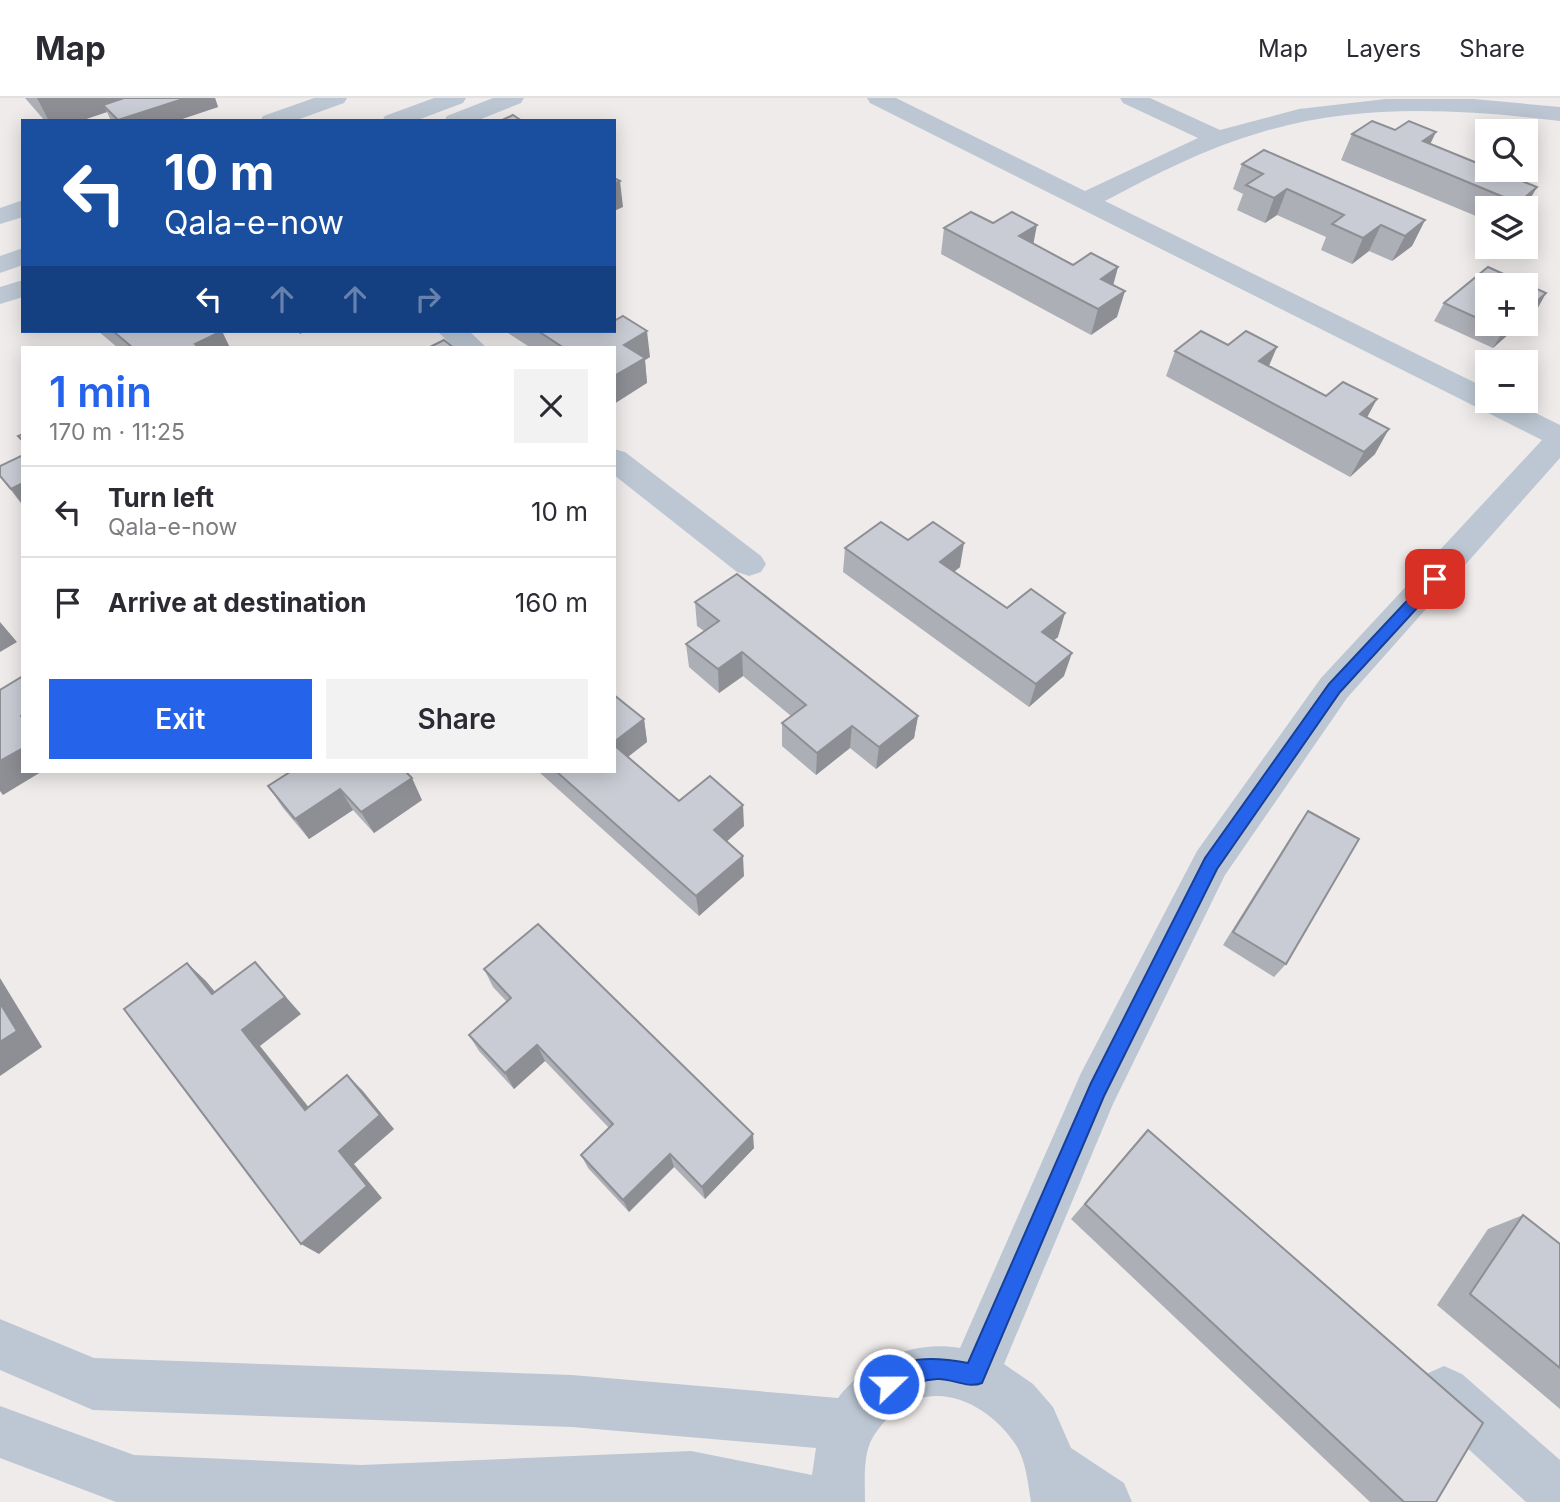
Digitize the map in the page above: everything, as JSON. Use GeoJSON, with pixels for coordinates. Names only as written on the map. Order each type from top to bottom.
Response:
{"type":"FeatureCollection","features":[{"type":"Feature","properties":{"kind":"street"},"geometry":{"type":"LineString","coordinates":[[277,119],[336,98]]}},
{"type":"Feature","properties":{"kind":"street"},"geometry":{"type":"LineString","coordinates":[[398,119],[455,98]]}},
{"type":"Feature","properties":{"kind":"street"},"geometry":{"type":"LineString","coordinates":[[460,119],[513,98]]}},
{"type":"Feature","properties":{"kind":"street"},"geometry":{"type":"LineString","coordinates":[[878,98],[1560,438],[1334,688],[1211,863],[1097,1089],[974,1375]]}},
{"type":"Feature","properties":{"kind":"street"},"geometry":{"type":"LineString","coordinates":[[1131,98],[1219,138]]}},
{"type":"Feature","properties":{"kind":"street"},"geometry":{"type":"LineString","coordinates":[[1086,201],[1167,159],[1219,138],[1317,113],[1409,103],[1560,114]]}},
{"type":"Feature","properties":{"kind":"street"},"geometry":{"type":"LineString","coordinates":[[0,216],[21,209]]}},
{"type":"Feature","properties":{"kind":"street"},"geometry":{"type":"LineString","coordinates":[[0,265],[21,258]]}},
{"type":"Feature","properties":{"kind":"street"},"geometry":{"type":"LineString","coordinates":[[0,296],[21,289]]}},
{"type":"Feature","properties":{"kind":"street"},"geometry":{"type":"LineString","coordinates":[[454,333],[470,346]]}},
{"type":"Feature","properties":{"kind":"street"},"geometry":{"type":"LineString","coordinates":[[616,461],[749,564]]}},
{"type":"Feature","properties":{"kind":"street"},"geometry":{"type":"LineString","coordinates":[[0,1344],[93,1384],[572,1401],[850,1425]]}},
{"type":"Feature","properties":{"kind":"street"},"geometry":{"type":"LineString","coordinates":[[1411,1363],[1560,1496]]}},
{"type":"Feature","properties":{"kind":"street"},"geometry":{"type":"LineString","coordinates":[[838,1502],[838,1464],[850,1425],[874,1394],[904,1374],[939,1368],[974,1375],[1007,1395],[1034,1426],[1054,1484],[1105,1502]]}},
{"type":"Feature","properties":{"kind":"street"},"geometry":{"type":"LineString","coordinates":[[0,1432],[134,1482],[361,1492],[691,1478],[811,1502]]}},
{"type":"Feature","properties":{"kind":"building"},"geometry":{"type":"Polygon","coordinates":[[[124,98],[186,98],[121,119],[117,119],[103,105],[124,98]]]}},
{"type":"Feature","properties":{"kind":"building"},"geometry":{"type":"Polygon","coordinates":[[[1372,121],[1395,130],[1409,121],[1436,132],[1423,141],[1475,162],[1475,182],[1524,182],[1537,187],[1526,196],[1501,196],[1352,134],[1372,121]]]}},
{"type":"Feature","properties":{"kind":"building"},"geometry":{"type":"Polygon","coordinates":[[[1264,150],[1425,220],[1405,236],[1381,225],[1363,238],[1332,224],[1344,215],[1287,189],[1274,198],[1246,185],[1263,174],[1242,164],[1264,150]]]}},
{"type":"Feature","properties":{"kind":"building"},"geometry":{"type":"Polygon","coordinates":[[[971,212],[993,223],[1012,212],[1037,225],[1019,236],[1073,265],[1091,253],[1118,267],[1101,279],[1125,291],[1098,309],[944,228],[971,212]]]}},
{"type":"Feature","properties":{"kind":"building"},"geometry":{"type":"Polygon","coordinates":[[[1488,267],[1501,273],[1481,273],[1488,267]]]}},
{"type":"Feature","properties":{"kind":"building"},"geometry":{"type":"Polygon","coordinates":[[[1475,278],[1475,317],[1444,303],[1475,278]]]}},
{"type":"Feature","properties":{"kind":"building"},"geometry":{"type":"Polygon","coordinates":[[[1538,289],[1546,293],[1538,300],[1538,289]]]}},
{"type":"Feature","properties":{"kind":"building"},"geometry":{"type":"Polygon","coordinates":[[[623,316],[647,331],[624,345],[645,358],[616,375],[616,346],[561,346],[541,333],[616,333],[616,320],[623,316]]]}},
{"type":"Feature","properties":{"kind":"building"},"geometry":{"type":"Polygon","coordinates":[[[1201,331],[1228,345],[1246,331],[1277,347],[1259,361],[1326,396],[1343,382],[1377,399],[1360,414],[1389,429],[1364,452],[1175,351],[1201,331]]]}},
{"type":"Feature","properties":{"kind":"building"},"geometry":{"type":"Polygon","coordinates":[[[115,333],[218,333],[195,344],[197,346],[131,346],[115,333]]]}},
{"type":"Feature","properties":{"kind":"building"},"geometry":{"type":"Polygon","coordinates":[[[444,340],[452,346],[432,346],[444,340]]]}},
{"type":"Feature","properties":{"kind":"building"},"geometry":{"type":"Polygon","coordinates":[[[21,456],[21,484],[11,489],[0,476],[0,466],[21,456]]]}},
{"type":"Feature","properties":{"kind":"building"},"geometry":{"type":"Polygon","coordinates":[[[881,522],[908,540],[933,522],[964,543],[940,562],[1007,608],[1031,589],[1065,613],[1042,632],[1072,653],[1036,684],[845,548],[881,522]]]}},
{"type":"Feature","properties":{"kind":"building"},"geometry":{"type":"Polygon","coordinates":[[[737,574],[918,716],[879,747],[852,726],[817,753],[782,723],[806,705],[742,652],[718,669],[686,644],[719,621],[695,602],[737,574]]]}},
{"type":"Feature","properties":{"kind":"building"},"geometry":{"type":"Polygon","coordinates":[[[21,677],[21,749],[0,761],[0,690],[21,677]]]}},
{"type":"Feature","properties":{"kind":"building"},"geometry":{"type":"Polygon","coordinates":[[[616,697],[644,719],[616,740],[616,697]]]}},
{"type":"Feature","properties":{"kind":"building"},"geometry":{"type":"Polygon","coordinates":[[[616,747],[679,801],[710,776],[743,805],[714,830],[743,856],[696,896],[558,773],[616,773],[616,747]]]}},
{"type":"Feature","properties":{"kind":"building"},"geometry":{"type":"Polygon","coordinates":[[[288,773],[407,773],[412,778],[361,812],[340,789],[295,819],[268,786],[288,773]]]}},
{"type":"Feature","properties":{"kind":"building"},"geometry":{"type":"Polygon","coordinates":[[[1308,811],[1359,839],[1286,964],[1233,932],[1308,811]]]}},
{"type":"Feature","properties":{"kind":"building"},"geometry":{"type":"Polygon","coordinates":[[[538,924],[753,1134],[702,1187],[670,1154],[623,1200],[581,1155],[613,1124],[537,1045],[505,1073],[469,1035],[511,998],[484,969],[538,924]]]}},
{"type":"Feature","properties":{"kind":"building"},"geometry":{"type":"Polygon","coordinates":[[[255,962],[285,997],[242,1030],[305,1110],[347,1075],[380,1115],[339,1151],[367,1186],[301,1244],[124,1009],[187,963],[212,994],[255,962]]]}},
{"type":"Feature","properties":{"kind":"building"},"geometry":{"type":"Polygon","coordinates":[[[0,1003],[17,1031],[0,1042],[0,1003]]]}},
{"type":"Feature","properties":{"kind":"building"},"geometry":{"type":"Polygon","coordinates":[[[1148,1130],[1483,1423],[1436,1502],[1404,1502],[1085,1204],[1148,1130]]]}},
{"type":"Feature","properties":{"kind":"building"},"geometry":{"type":"Polygon","coordinates":[[[1523,1215],[1560,1244],[1560,1368],[1470,1294],[1523,1215]]]}},
{"type":"Feature","properties":{"kind":"route"},"geometry":{"type":"LineString","coordinates":[[889,1384],[904,1374],[939,1368],[974,1375],[1097,1089],[1211,863],[1334,688],[1435,579]]}}]}
